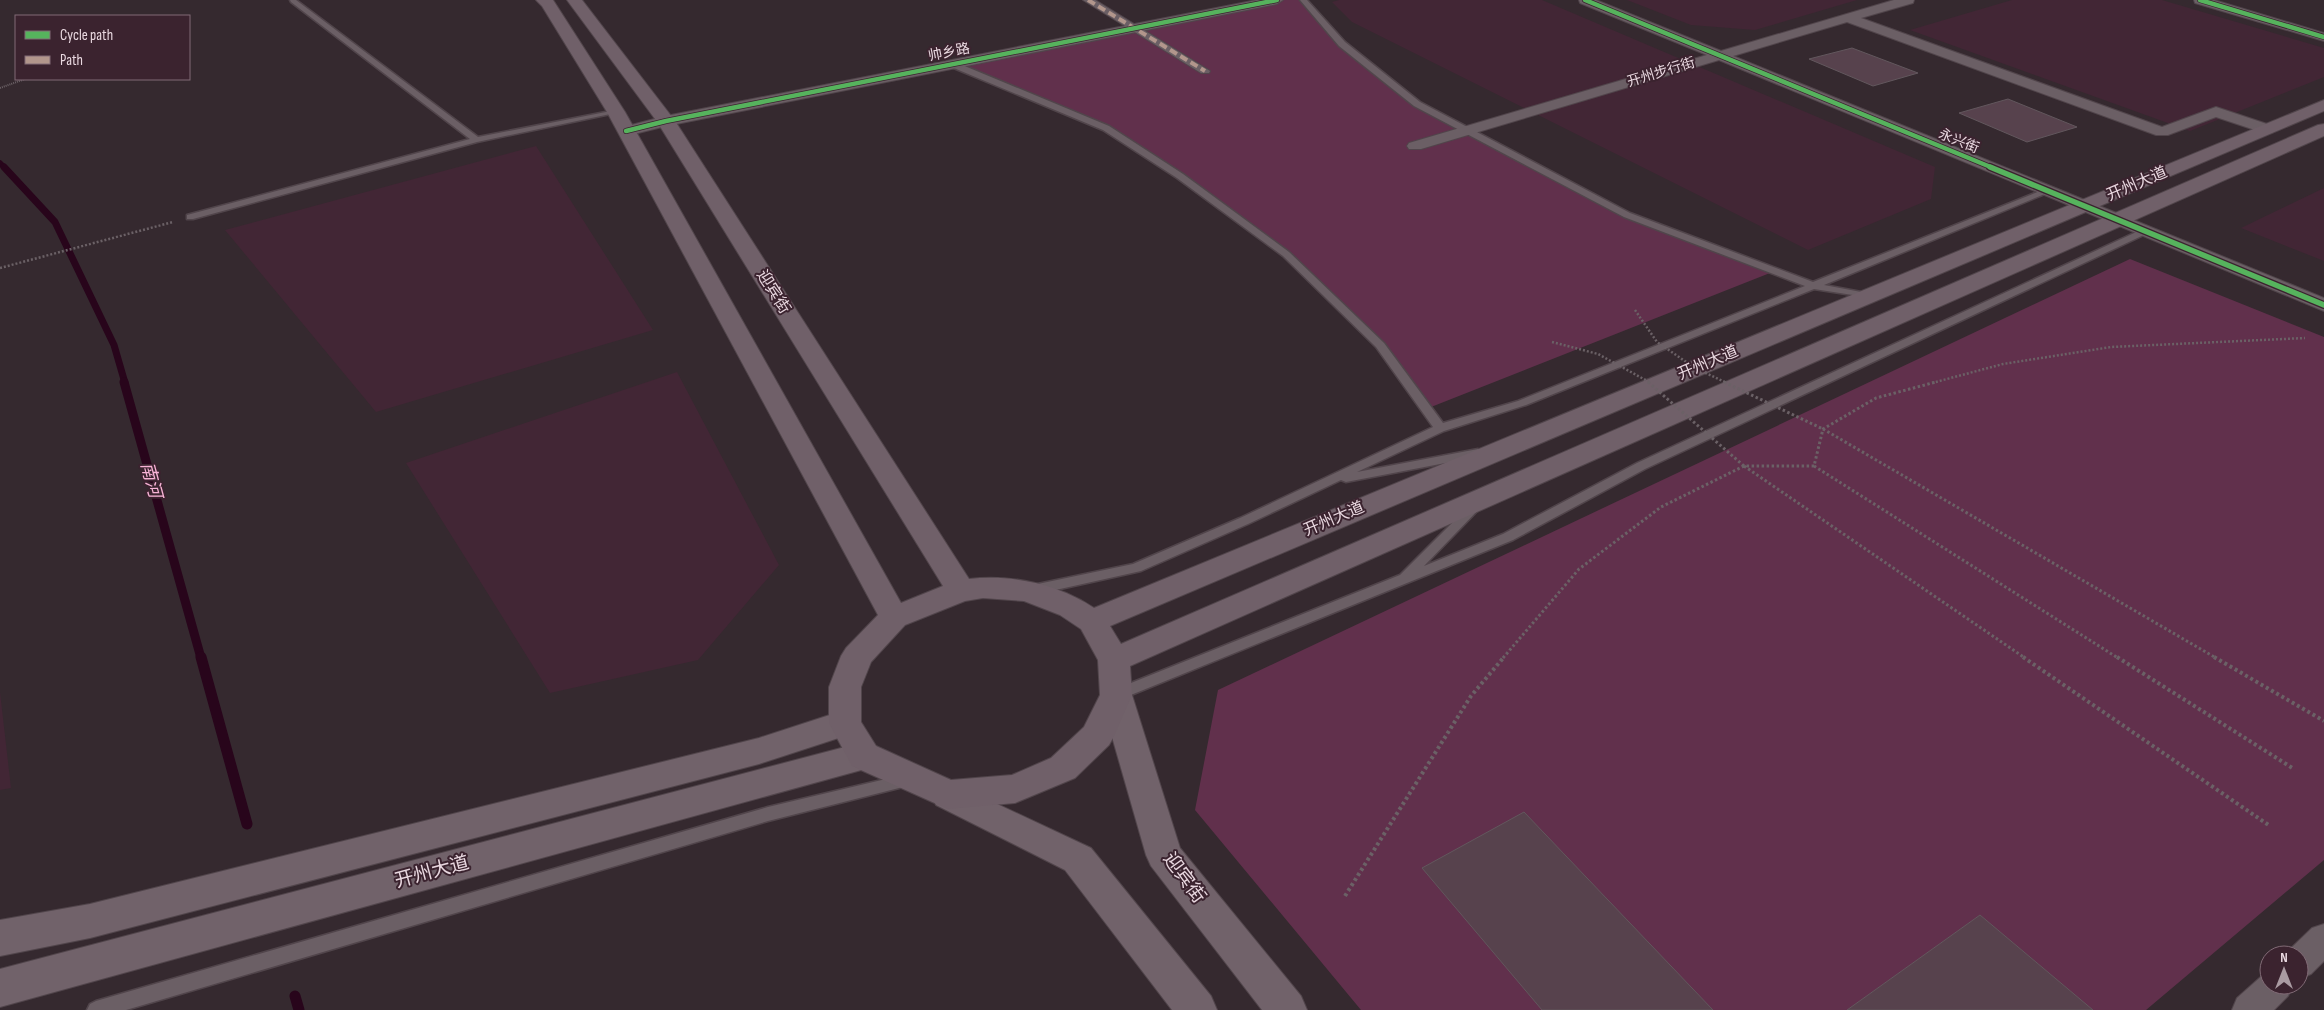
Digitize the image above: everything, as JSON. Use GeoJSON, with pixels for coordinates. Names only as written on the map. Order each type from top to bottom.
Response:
{"type":"FeatureCollection","features":[{"type":"Feature","properties":{"kind":"highway","name":"迎宾街"},"geometry":{"type":"LineString","coordinates":[[574,0],[666,121],[961,591]]}},
{"type":"Feature","properties":{"kind":"highway"},"geometry":{"type":"LineString","coordinates":[[546,1],[621,121],[894,617]]}},
{"type":"Feature","properties":{"kind":"highway","name":"开州大道"},"geometry":{"type":"LineString","coordinates":[[1092,621],[2324,105]]}},
{"type":"Feature","properties":{"kind":"highway","name":"开州大道"},"geometry":{"type":"LineString","coordinates":[[1114,660],[2324,129]]}},
{"type":"Feature","properties":{"kind":"highway"},"geometry":{"type":"LineString","coordinates":[[984,588],[1027,591],[1071,607],[1092,621],[1114,660],[1116,695],[1097,736],[1063,768],[1015,789],[948,795],[864,756],[845,723],[845,687],[857,656],[894,617],[961,591],[984,588]]}},
{"type":"Feature","properties":{"kind":"main road","name":"迎宾街"},"geometry":{"type":"LineString","coordinates":[[1116,695],[1164,855],[1286,1010]]}},
{"type":"Feature","properties":{"kind":"main road"},"geometry":{"type":"LineString","coordinates":[[0,938],[90,921],[759,751],[845,723]]}},
{"type":"Feature","properties":{"kind":"main road","name":"开州大道"},"geometry":{"type":"LineString","coordinates":[[0,988],[864,756]]}},
{"type":"Feature","properties":{"kind":"main road"},"geometry":{"type":"LineString","coordinates":[[948,795],[1078,858],[1197,1010]]}},
{"type":"Feature","properties":{"kind":"street"},"geometry":{"type":"LineString","coordinates":[[1088,0],[1205,71]]}},
{"type":"Feature","properties":{"kind":"street","name":"帅乡路"},"geometry":{"type":"LineString","coordinates":[[621,121],[666,121],[1278,0]]}},
{"type":"Feature","properties":{"kind":"street","name":"永兴街"},"geometry":{"type":"LineString","coordinates":[[1585,0],[2324,304]]}},
{"type":"Feature","properties":{"kind":"street","name":"开州步行街"},"geometry":{"type":"LineString","coordinates":[[1415,146],[1908,0]]}},
{"type":"Feature","properties":{"kind":"street"},"geometry":{"type":"LineString","coordinates":[[2200,0],[2324,37]]}},
{"type":"Feature","properties":{"kind":"street"},"geometry":{"type":"LineString","coordinates":[[1848,18],[2162,132],[2216,112],[2267,129]]}},
{"type":"Feature","properties":{"kind":"street"},"geometry":{"type":"LineString","coordinates":[[2309,954],[2324,940]]}},
{"type":"Feature","properties":{"kind":"street"},"geometry":{"type":"LineString","coordinates":[[2249,1010],[2265,995]]}},
{"type":"Feature","properties":{"kind":"lane"},"geometry":{"type":"LineString","coordinates":[[1303,0],[1342,44],[1409,98],[1627,215],[1815,286],[1868,296]]}},
{"type":"Feature","properties":{"kind":"lane"},"geometry":{"type":"LineString","coordinates":[[293,1],[476,140]]}},
{"type":"Feature","properties":{"kind":"lane"},"geometry":{"type":"LineString","coordinates":[[952,64],[1106,128],[1180,176],[1286,254],[1380,345],[1440,428]]}},
{"type":"Feature","properties":{"kind":"lane"},"geometry":{"type":"LineString","coordinates":[[190,217],[476,140],[621,121]]}},
{"type":"Feature","properties":{"kind":"lane"},"geometry":{"type":"LineString","coordinates":[[1027,591],[1136,568],[1244,521],[1440,428],[1522,403],[2048,191]]}},
{"type":"Feature","properties":{"kind":"lane"},"geometry":{"type":"LineString","coordinates":[[1116,695],[1508,537],[1642,466],[2146,231]]}},
{"type":"Feature","properties":{"kind":"lane"},"geometry":{"type":"LineString","coordinates":[[1326,482],[1505,448]]}},
{"type":"Feature","properties":{"kind":"lane"},"geometry":{"type":"LineString","coordinates":[[1401,580],[1486,496]]}},
{"type":"Feature","properties":{"kind":"lane"},"geometry":{"type":"LineString","coordinates":[[96,1010],[768,814],[913,779]]}},
{"type":"Feature","properties":{"kind":"lane"},"geometry":{"type":"LineString","coordinates":[[0,925],[90,921]]}},
{"type":"Feature","properties":{"kind":"path"},"geometry":{"type":"LineString","coordinates":[[0,88],[22,80]]}},
{"type":"Feature","properties":{"kind":"path"},"geometry":{"type":"LineString","coordinates":[[0,268],[190,217]]}},
{"type":"Feature","properties":{"kind":"path"},"geometry":{"type":"LineString","coordinates":[[1635,310],[1657,342],[1695,368],[1822,429],[2324,721]]}},
{"type":"Feature","properties":{"kind":"path"},"geometry":{"type":"LineString","coordinates":[[1814,466],[1822,429],[1876,398],[2003,364],[2111,347],[2306,338]]}},
{"type":"Feature","properties":{"kind":"path"},"geometry":{"type":"LineString","coordinates":[[1552,342],[1598,354],[1654,385],[1744,466],[2270,826]]}},
{"type":"Feature","properties":{"kind":"path"},"geometry":{"type":"LineString","coordinates":[[1346,896],[1471,696],[1579,569],[1661,507],[1744,466],[1814,466],[2294,769]]}},
{"type":"Feature","properties":{"kind":"shaded area"},"geometry":{"type":"Polygon","coordinates":[[[1277,0],[1303,0],[1342,44],[1417,104],[1627,215],[1775,271],[1426,409],[1380,345],[1286,254],[1106,128],[952,64],[1277,0]]]}},
{"type":"Feature","properties":{"kind":"shaded area"},"geometry":{"type":"Polygon","coordinates":[[[1339,0],[1542,0],[1935,167],[1931,199],[1808,250],[1352,22],[1332,2],[1339,0]]]}},
{"type":"Feature","properties":{"kind":"shaded area"},"geometry":{"type":"Polygon","coordinates":[[[1627,0],[1857,0],[1755,30],[1691,25],[1627,0]]]}},
{"type":"Feature","properties":{"kind":"shaded area"},"geometry":{"type":"Polygon","coordinates":[[[2012,0],[2162,0],[2324,48],[2324,77],[2190,131],[1910,30],[2012,0]]]}},
{"type":"Feature","properties":{"kind":"shaded area"},"geometry":{"type":"Polygon","coordinates":[[[536,146],[653,330],[376,412],[225,230],[536,146]]]}},
{"type":"Feature","properties":{"kind":"shaded area"},"geometry":{"type":"Polygon","coordinates":[[[2324,188],[2324,261],[2241,228],[2324,188]]]}},
{"type":"Feature","properties":{"kind":"shaded area"},"geometry":{"type":"Polygon","coordinates":[[[2130,259],[2324,337],[2324,860],[2146,1010],[1361,1010],[1195,810],[1218,690],[2130,259]]]}},
{"type":"Feature","properties":{"kind":"shaded area"},"geometry":{"type":"Polygon","coordinates":[[[677,372],[779,565],[698,660],[550,693],[406,463],[677,372]]]}},
{"type":"Feature","properties":{"kind":"shaded area"},"geometry":{"type":"Polygon","coordinates":[[[0,692],[11,788],[0,790],[0,692]]]}},
{"type":"Feature","properties":{"kind":"building"},"geometry":{"type":"Polygon","coordinates":[[[1852,48],[1918,73],[1873,86],[1809,59],[1852,48]]]}},
{"type":"Feature","properties":{"kind":"building"},"geometry":{"type":"Polygon","coordinates":[[[2008,99],[2077,127],[2027,142],[1959,113],[2008,99]]]}},
{"type":"Feature","properties":{"kind":"building"},"geometry":{"type":"Polygon","coordinates":[[[1524,812],[1713,1010],[1542,1010],[1422,868],[1524,812]]]}},
{"type":"Feature","properties":{"kind":"building"},"geometry":{"type":"Polygon","coordinates":[[[1980,915],[2093,1010],[1847,1010],[1980,915]]]}},
{"type":"Feature","properties":{"kind":"waterway","name":"南河"},"geometry":{"type":"LineString","coordinates":[[0,163],[4,167]]}},
{"type":"Feature","properties":{"kind":"waterway","name":"南河"},"geometry":{"type":"LineString","coordinates":[[4,167],[55,222],[114,345],[125,383]]}},
{"type":"Feature","properties":{"kind":"waterway","name":"南河"},"geometry":{"type":"LineString","coordinates":[[124,382],[201,658]]}},
{"type":"Feature","properties":{"kind":"waterway","name":"南河"},"geometry":{"type":"LineString","coordinates":[[201,657],[247,824]]}},
{"type":"Feature","properties":{"kind":"waterway"},"geometry":{"type":"LineString","coordinates":[[295,996],[299,1010]]}},
{"type":"Feature","properties":{"kind":"marked path"},"geometry":{"type":"LineString","coordinates":[[1088,0],[1205,71]]}},
{"type":"Feature","properties":{"kind":"cycle path"},"geometry":{"type":"LineString","coordinates":[[626,131],[666,121],[1277,0]]}},
{"type":"Feature","properties":{"kind":"cycle path"},"geometry":{"type":"LineString","coordinates":[[1585,0],[2324,305]]}},
{"type":"Feature","properties":{"kind":"cycle path"},"geometry":{"type":"LineString","coordinates":[[2200,0],[2324,37]]}}]}
